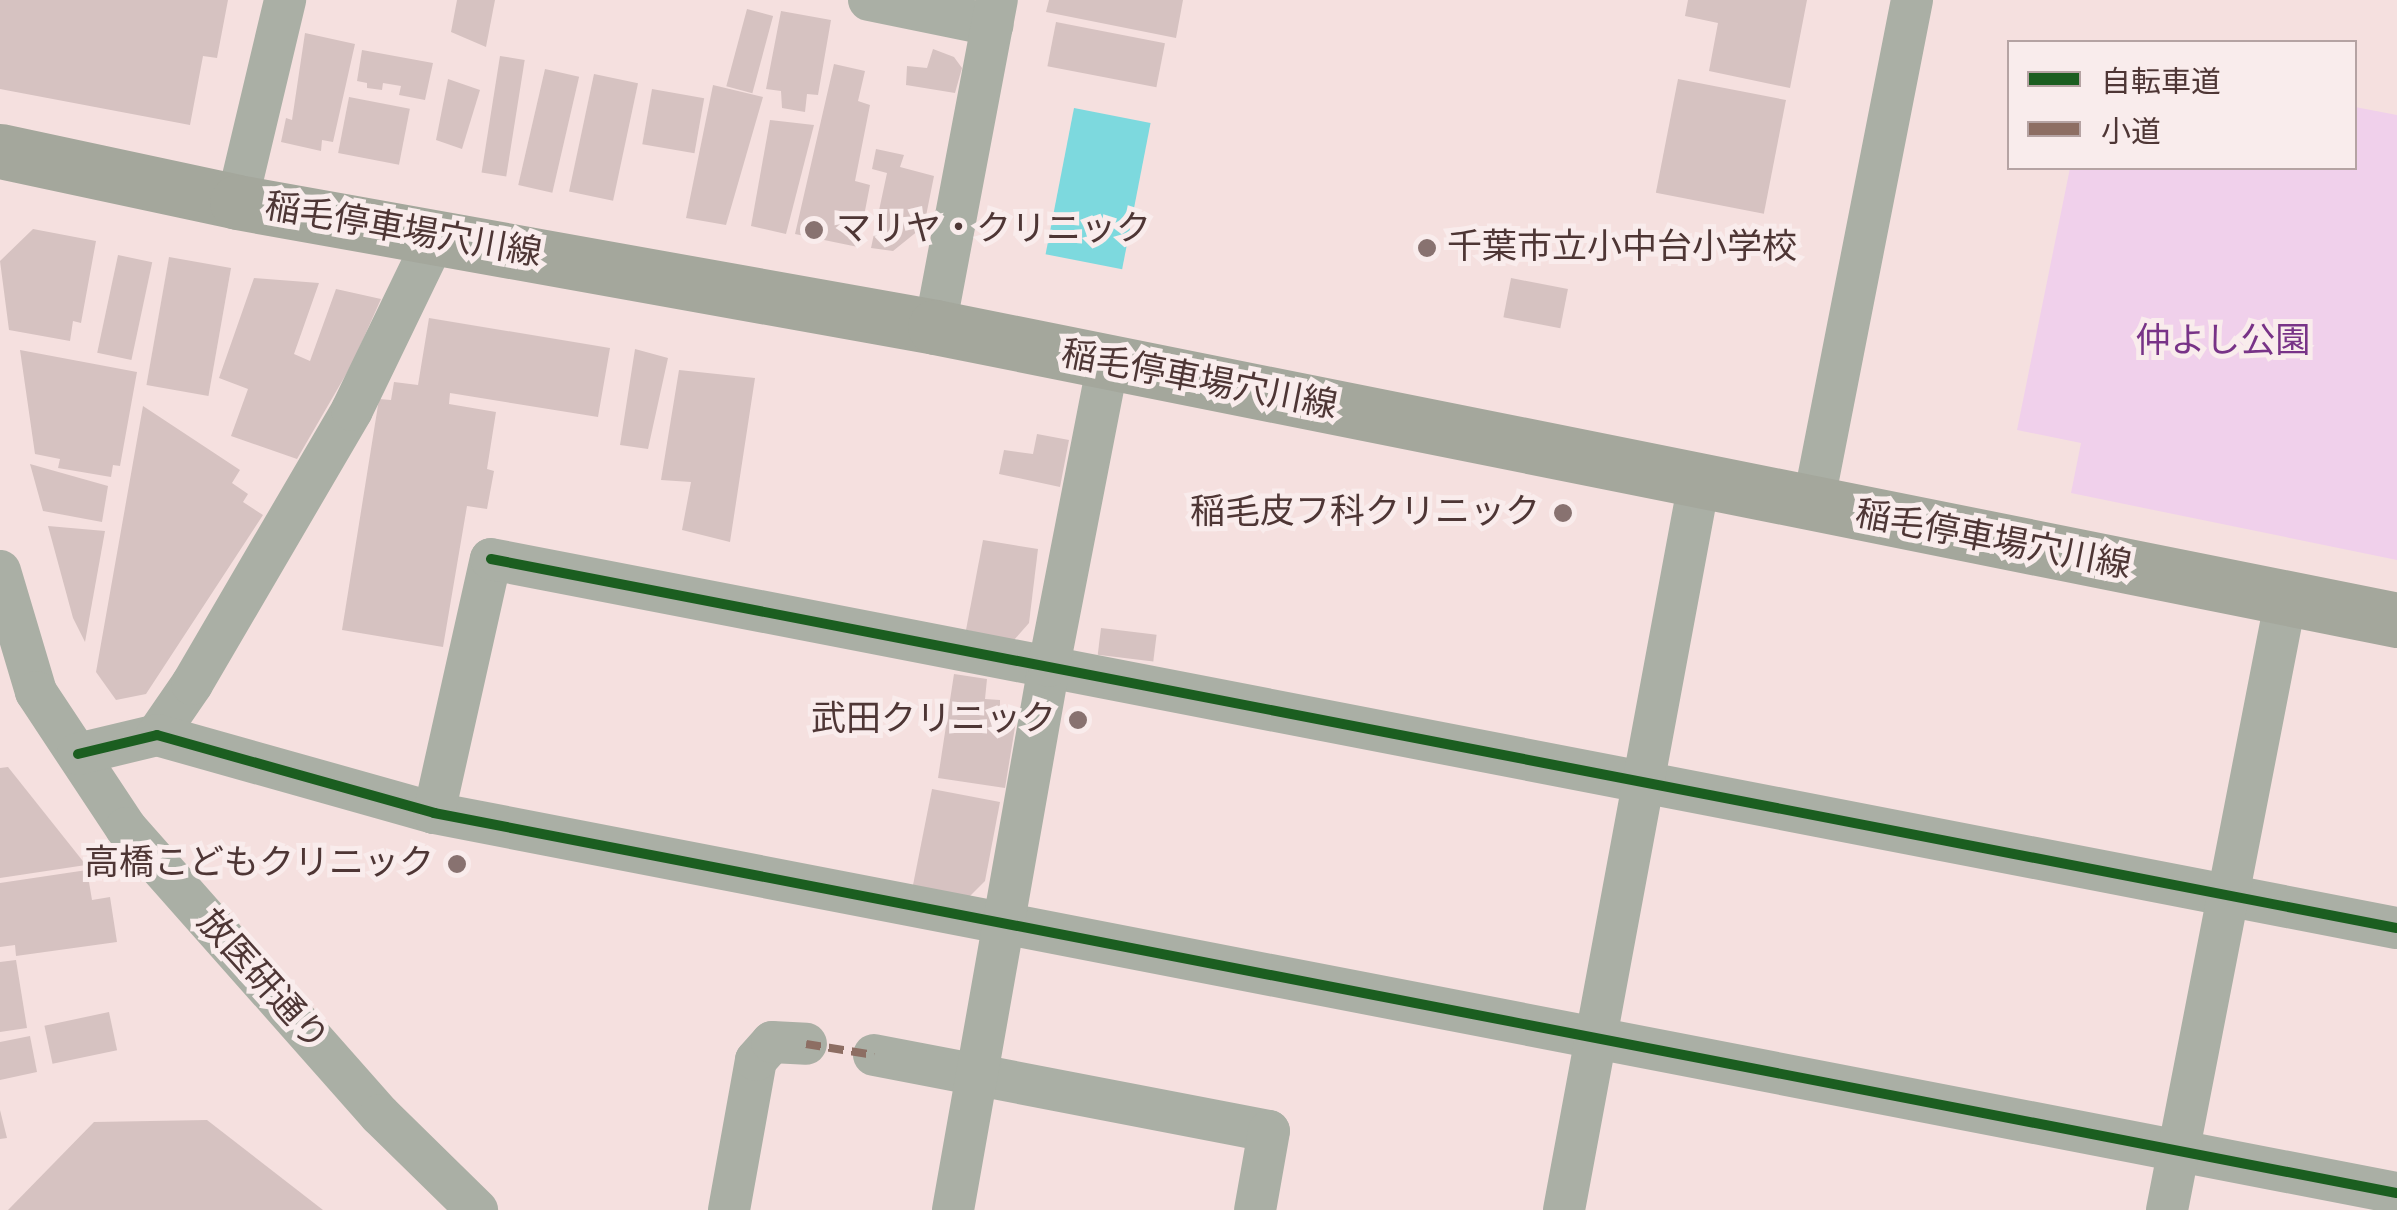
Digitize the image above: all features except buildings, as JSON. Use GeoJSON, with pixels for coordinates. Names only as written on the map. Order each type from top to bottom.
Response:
{"type":"FeatureCollection","features":[{"type":"Feature","properties":{"kind":"main road","name":"稲毛停車場穴川線"},"geometry":{"type":"LineString","coordinates":[[0,151],[236,202],[934,327],[2397,620]]}},
{"type":"Feature","properties":{"kind":"street"},"geometry":{"type":"LineString","coordinates":[[236,202],[285,0]]}},
{"type":"Feature","properties":{"kind":"street"},"geometry":{"type":"LineString","coordinates":[[870,0],[994,12],[934,327]]}},
{"type":"Feature","properties":{"kind":"street"},"geometry":{"type":"LineString","coordinates":[[1813,506],[1912,0]]}},
{"type":"Feature","properties":{"kind":"street"},"geometry":{"type":"LineString","coordinates":[[157,735],[192,684],[352,410],[436,236]]}},
{"type":"Feature","properties":{"kind":"street"},"geometry":{"type":"LineString","coordinates":[[953,1210],[1049,666],[1108,363]]}},
{"type":"Feature","properties":{"kind":"street"},"geometry":{"type":"LineString","coordinates":[[1564,1210],[1699,482]]}},
{"type":"Feature","properties":{"kind":"street"},"geometry":{"type":"LineString","coordinates":[[434,813],[491,559],[2397,928]]}},
{"type":"Feature","properties":{"kind":"street","name":"放医研通り"},"geometry":{"type":"LineString","coordinates":[[0,571],[18,696],[78,754],[139,842],[380,1115],[477,1210]]}},
{"type":"Feature","properties":{"kind":"street"},"geometry":{"type":"LineString","coordinates":[[2167,1210],[2286,598]]}},
{"type":"Feature","properties":{"kind":"street"},"geometry":{"type":"LineString","coordinates":[[78,754],[157,735],[434,813],[2397,1193]]}},
{"type":"Feature","properties":{"kind":"street"},"geometry":{"type":"LineString","coordinates":[[729,1210],[756,1060],[772,1042],[806,1044]]}},
{"type":"Feature","properties":{"kind":"street"},"geometry":{"type":"LineString","coordinates":[[874,1054],[1269,1131],[1255,1210]]}},
{"type":"Feature","properties":{"kind":"green space","name":"仲よし公園"},"geometry":{"type":"Polygon","coordinates":[[[2357,107],[2397,115],[2397,560],[2071,493],[2081,443],[2017,430],[2070,170],[2357,170],[2357,107]]]}},
{"type":"Feature","properties":{"kind":"water"},"geometry":{"type":"Polygon","coordinates":[[[1074,108],[1151,123],[1122,269],[1046,254],[1074,108]]]}},
{"type":"Feature","properties":{"kind":"marked path"},"geometry":{"type":"LineString","coordinates":[[806,1044],[874,1055]]}},
{"type":"Feature","properties":{"kind":"cycle path"},"geometry":{"type":"LineString","coordinates":[[491,559],[2397,928]]}},
{"type":"Feature","properties":{"kind":"cycle path"},"geometry":{"type":"LineString","coordinates":[[78,754],[157,735],[434,813],[2397,1193]]}},
{"type":"Feature","properties":{"kind":"place","name":"マリヤ・クリニック"},"geometry":{"type":"Point","coordinates":[814,230]}},
{"type":"Feature","properties":{"kind":"place","name":"千葉市立小中台小学校"},"geometry":{"type":"Point","coordinates":[1427,248]}},
{"type":"Feature","properties":{"kind":"place","name":"稲毛皮フ科クリニック"},"geometry":{"type":"Point","coordinates":[1563,513]}},
{"type":"Feature","properties":{"kind":"place","name":"武田クリニック"},"geometry":{"type":"Point","coordinates":[1078,720]}},
{"type":"Feature","properties":{"kind":"place","name":"高橋こどもクリニック"},"geometry":{"type":"Point","coordinates":[457,864]}}]}
